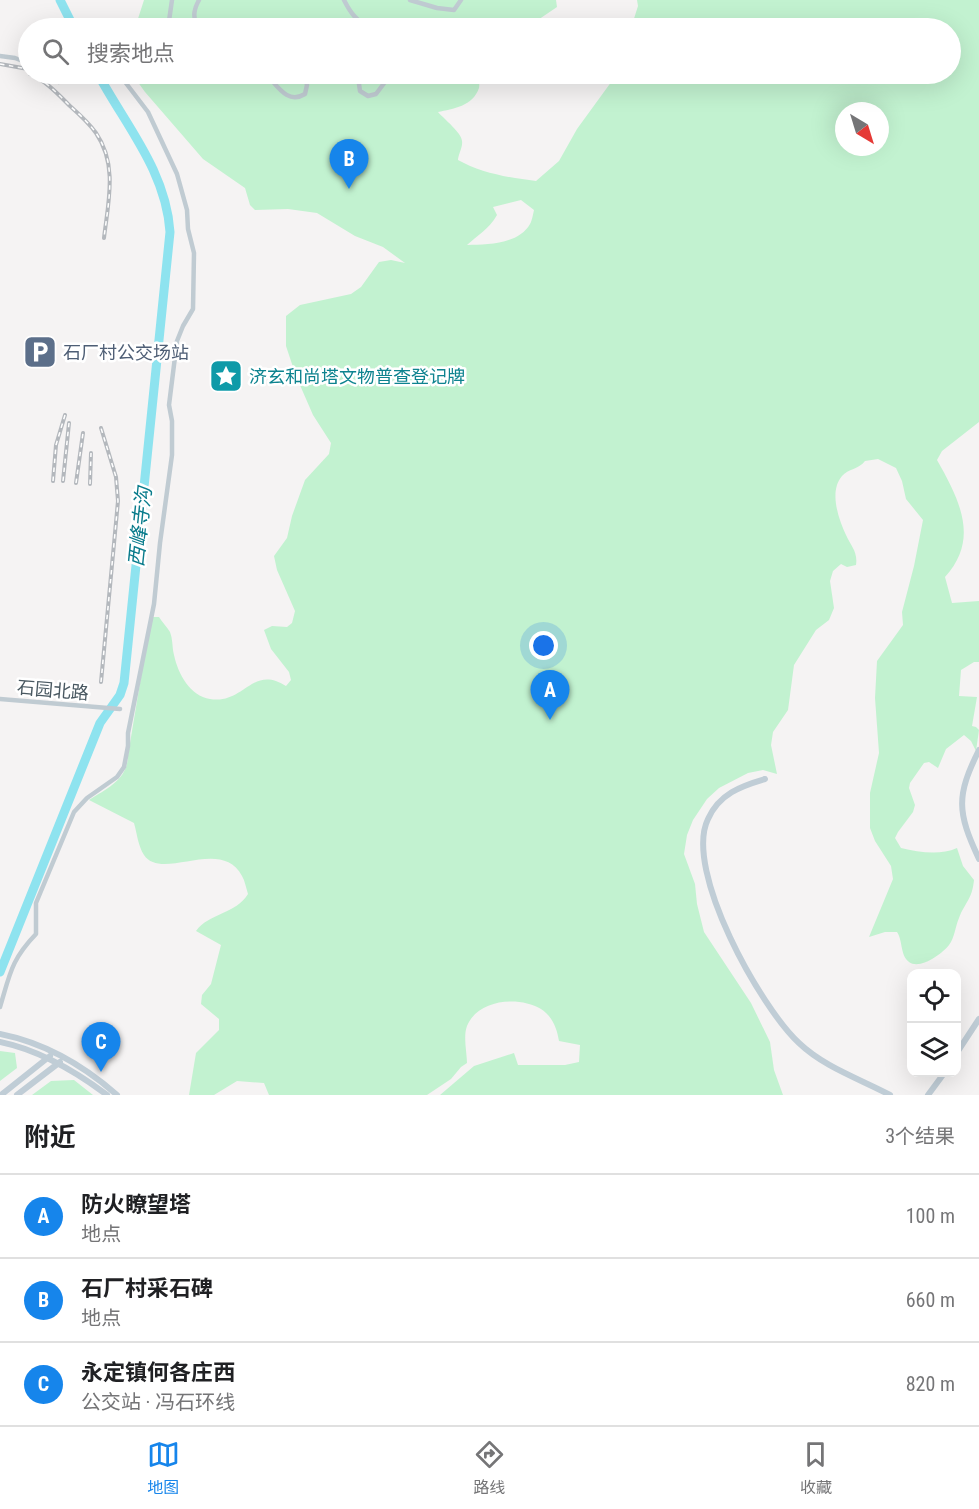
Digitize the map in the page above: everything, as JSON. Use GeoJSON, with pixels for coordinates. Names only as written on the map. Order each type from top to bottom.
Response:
{"type":"FeatureCollection","features":[{"type":"Feature","properties":{"kind":"street"},"geometry":{"type":"LineString","coordinates":[[169,18],[172,0]]}},
{"type":"Feature","properties":{"kind":"street"},"geometry":{"type":"LineString","coordinates":[[194,18],[195,8],[199,0]]}},
{"type":"Feature","properties":{"kind":"street"},"geometry":{"type":"LineString","coordinates":[[345,0],[355,18]]}},
{"type":"Feature","properties":{"kind":"street"},"geometry":{"type":"LineString","coordinates":[[410,0],[437,8],[454,10],[461,0]]}},
{"type":"Feature","properties":{"kind":"street"},"geometry":{"type":"LineString","coordinates":[[0,56],[18,59]]}},
{"type":"Feature","properties":{"kind":"street"},"geometry":{"type":"LineString","coordinates":[[0,1007],[12,966],[24,946],[36,934],[36,903],[74,812],[87,798],[110,784],[124,767],[129,746],[128,733],[154,604],[159,543],[172,455],[172,421],[169,405],[177,341],[193,309],[194,253],[183,191],[171,160],[148,112],[127,84]]}},
{"type":"Feature","properties":{"kind":"street"},"geometry":{"type":"LineString","coordinates":[[276,84],[290,98],[298,98],[305,94],[306,84]]}},
{"type":"Feature","properties":{"kind":"street"},"geometry":{"type":"LineString","coordinates":[[359,84],[360,91],[368,96],[376,94],[384,84]]}},
{"type":"Feature","properties":{"kind":"street","name":"石园北路"},"geometry":{"type":"LineString","coordinates":[[0,699],[120,709]]}},
{"type":"Feature","properties":{"kind":"street"},"geometry":{"type":"LineString","coordinates":[[979,750],[964,782],[961,801],[966,827],[979,859]]}},
{"type":"Feature","properties":{"kind":"street"},"geometry":{"type":"LineString","coordinates":[[765,779],[743,785],[728,794],[717,804],[707,820],[703,836],[706,878],[752,980],[794,1038],[805,1049],[827,1063],[890,1095]]}},
{"type":"Feature","properties":{"kind":"street"},"geometry":{"type":"LineString","coordinates":[[961,1048],[979,1019]]}},
{"type":"Feature","properties":{"kind":"street"},"geometry":{"type":"LineString","coordinates":[[0,1034],[37,1043],[54,1051],[89,1072],[117,1095]]}},
{"type":"Feature","properties":{"kind":"street"},"geometry":{"type":"LineString","coordinates":[[0,1042],[48,1058],[76,1073],[107,1095]]}},
{"type":"Feature","properties":{"kind":"street"},"geometry":{"type":"LineString","coordinates":[[1,1095],[54,1051]]}},
{"type":"Feature","properties":{"kind":"street"},"geometry":{"type":"LineString","coordinates":[[17,1095],[64,1057]]}},
{"type":"Feature","properties":{"kind":"street"},"geometry":{"type":"LineString","coordinates":[[928,1095],[941,1077]]}},
{"type":"Feature","properties":{"kind":"green space"},"geometry":{"type":"Polygon","coordinates":[[[144,0],[556,0],[557,7],[541,18],[138,18],[144,0]]]}},
{"type":"Feature","properties":{"kind":"green space"},"geometry":{"type":"Polygon","coordinates":[[[637,0],[979,0],[979,422],[942,451],[937,460],[953,491],[963,520],[964,535],[961,549],[945,577],[952,603],[979,601],[979,662],[974,662],[961,670],[959,696],[977,697],[972,726],[979,730],[976,751],[971,741],[964,735],[946,749],[938,768],[929,762],[924,763],[910,783],[909,788],[915,805],[913,812],[895,838],[901,848],[915,851],[936,853],[957,848],[963,866],[974,880],[970,897],[961,913],[949,945],[925,963],[914,964],[906,959],[897,932],[885,932],[869,937],[893,879],[891,866],[875,841],[870,828],[870,793],[879,753],[875,698],[877,661],[903,625],[902,612],[923,520],[906,499],[896,468],[878,459],[865,461],[842,476],[836,489],[838,513],[855,553],[856,565],[847,567],[841,564],[833,571],[830,581],[834,608],[829,620],[816,630],[794,665],[788,710],[773,732],[771,745],[777,774],[763,770],[748,773],[719,788],[707,799],[693,820],[687,835],[684,854],[695,884],[704,932],[751,1003],[770,1042],[774,1070],[783,1095],[440,1095],[474,1066],[514,1053],[518,1065],[565,1065],[579,1062],[580,1045],[559,1041],[554,1024],[545,1012],[522,1002],[500,1002],[489,1005],[472,1017],[465,1035],[467,1063],[451,1079],[427,1095],[269,1095],[264,1083],[237,1081],[214,1095],[189,1095],[196,1053],[219,1030],[219,1019],[201,1004],[202,995],[211,984],[221,945],[196,931],[208,920],[243,901],[248,894],[245,882],[232,865],[220,860],[207,859],[164,864],[153,862],[142,851],[134,823],[89,800],[116,782],[125,770],[151,617],[159,617],[169,630],[176,662],[186,683],[196,694],[210,699],[222,699],[256,682],[274,680],[286,686],[291,680],[289,672],[271,649],[264,630],[272,626],[287,627],[292,623],[295,611],[277,570],[274,556],[287,538],[305,480],[329,454],[331,443],[313,415],[296,376],[286,346],[286,316],[300,305],[351,294],[361,287],[379,262],[391,260],[405,263],[383,247],[355,236],[317,213],[288,209],[255,210],[250,205],[245,188],[203,159],[139,84],[479,84],[476,94],[467,103],[438,112],[461,138],[462,146],[458,160],[496,174],[536,181],[559,161],[577,129],[610,84],[961,84],[961,18],[634,18],[638,6],[637,0]],[[521,200],[493,207],[497,215],[494,220],[467,245],[484,245],[511,239],[525,231],[531,223],[534,210],[521,200]]]}},
{"type":"Feature","properties":{"kind":"green space"},"geometry":{"type":"Polygon","coordinates":[[[0,1051],[15,1053],[17,1068],[0,1081],[0,1051]]]}},
{"type":"Feature","properties":{"kind":"green space"},"geometry":{"type":"Polygon","coordinates":[[[74,1080],[93,1095],[32,1095],[51,1081],[74,1080]]]}},
{"type":"Feature","properties":{"kind":"waterway","name":"西峰寺沟"},"geometry":{"type":"LineString","coordinates":[[60,0],[69,18]]}},
{"type":"Feature","properties":{"kind":"waterway","name":"西峰寺沟"},"geometry":{"type":"LineString","coordinates":[[0,972],[100,723],[120,695],[124,683],[170,232],[167,210],[153,169],[104,84]]}},
{"type":"Feature","properties":{"kind":"railway"},"geometry":{"type":"LineString","coordinates":[[0,64],[18,67]]}},
{"type":"Feature","properties":{"kind":"railway"},"geometry":{"type":"LineString","coordinates":[[46,84],[84,119],[103,145],[110,184],[104,238]]}},
{"type":"Feature","properties":{"kind":"railway"},"geometry":{"type":"LineString","coordinates":[[53,481],[56,445],[65,415]]}},
{"type":"Feature","properties":{"kind":"railway"},"geometry":{"type":"LineString","coordinates":[[63,481],[69,423]]}},
{"type":"Feature","properties":{"kind":"railway"},"geometry":{"type":"LineString","coordinates":[[101,428],[116,477],[118,501],[101,682]]}},
{"type":"Feature","properties":{"kind":"railway"},"geometry":{"type":"LineString","coordinates":[[76,483],[83,433]]}},
{"type":"Feature","properties":{"kind":"railway"},"geometry":{"type":"LineString","coordinates":[[90,484],[91,453]]}},
{"type":"Feature","properties":{"kind":"place","name":"石厂村采石碑"},"geometry":{"type":"Point","coordinates":[349,189]}},
{"type":"Feature","properties":{"kind":"place","name":"石厂村公交场站"},"geometry":{"type":"Point","coordinates":[40,352]}},
{"type":"Feature","properties":{"kind":"place","name":"济玄和尚塔文物普查登记牌"},"geometry":{"type":"Point","coordinates":[226,376]}},
{"type":"Feature","properties":{"kind":"place","name":"防火瞭望塔"},"geometry":{"type":"Point","coordinates":[550,720]}},
{"type":"Feature","properties":{"kind":"place","name":"永定镇何各庄西"},"geometry":{"type":"Point","coordinates":[101,1072]}}]}
